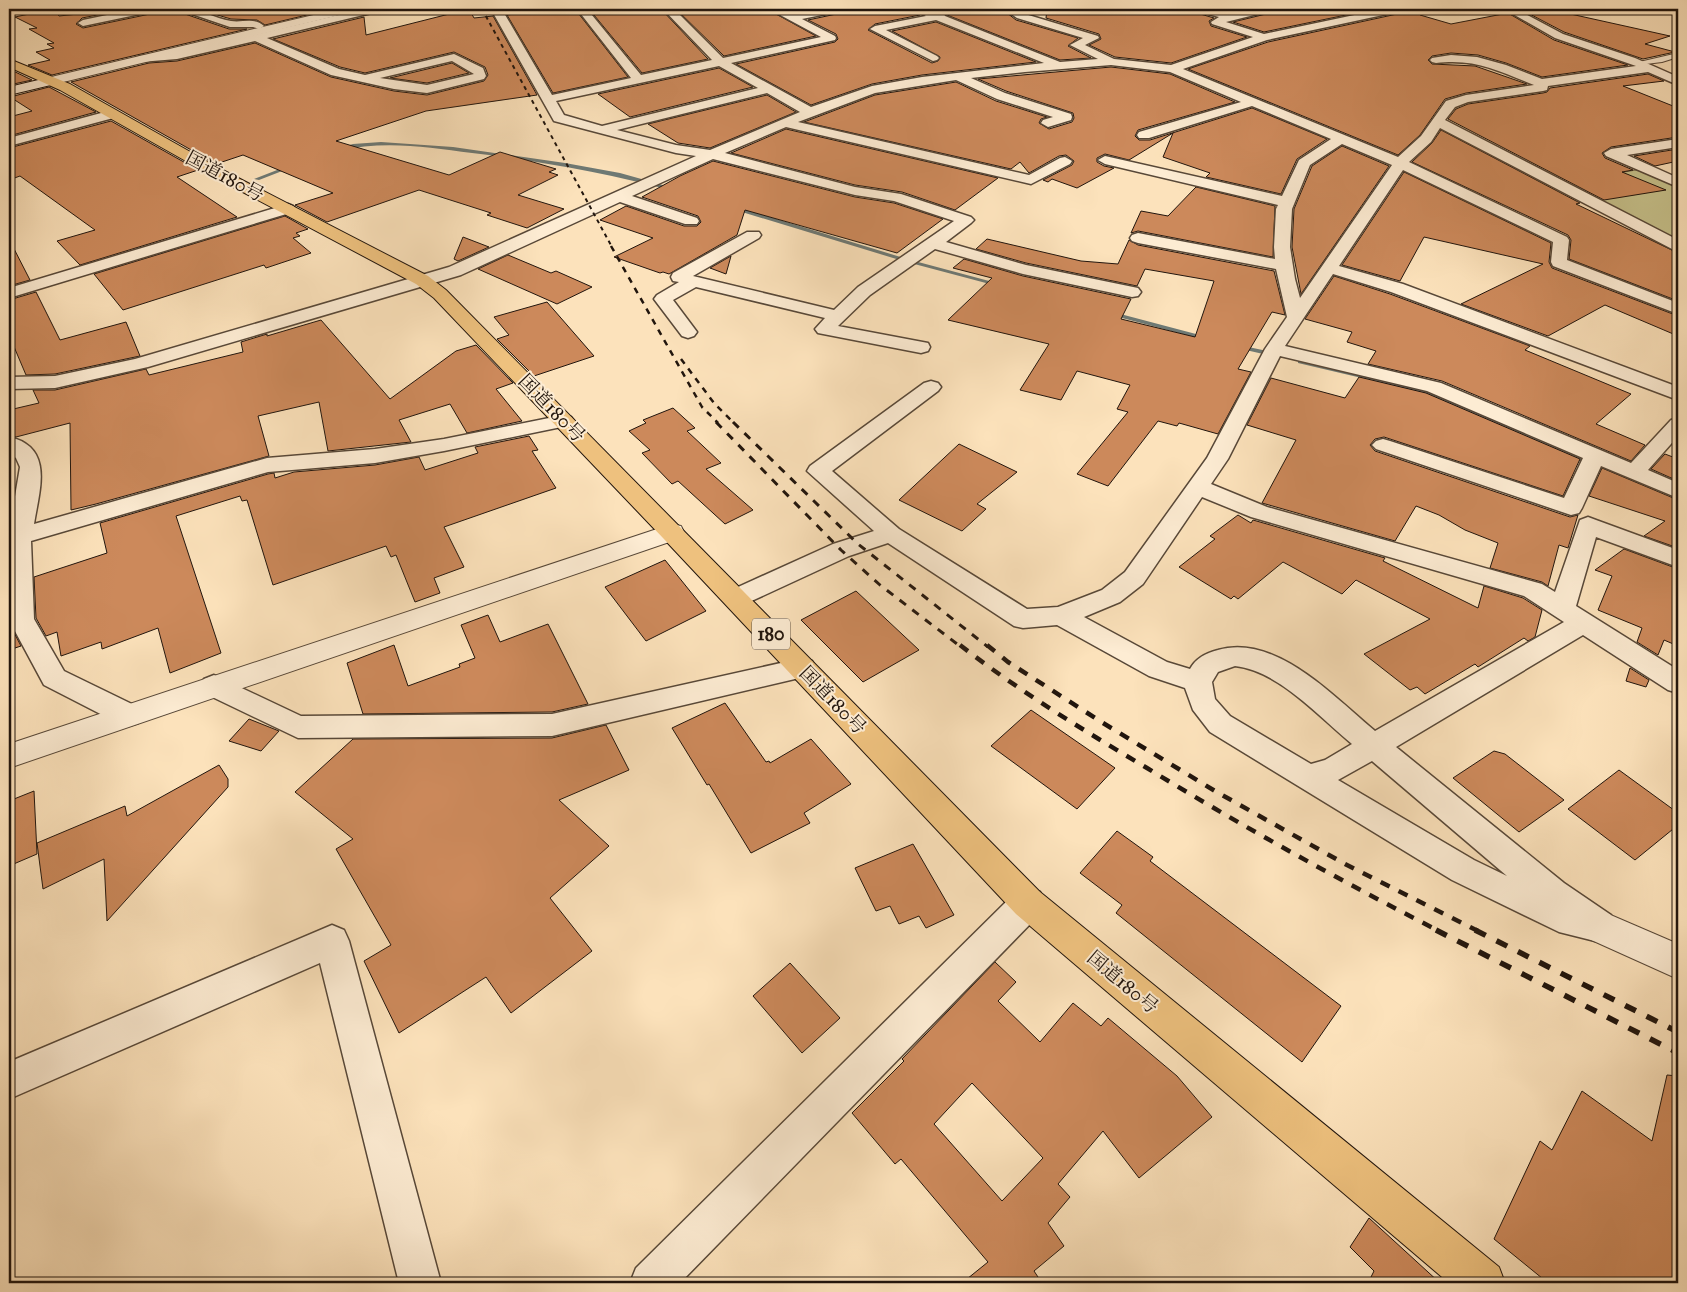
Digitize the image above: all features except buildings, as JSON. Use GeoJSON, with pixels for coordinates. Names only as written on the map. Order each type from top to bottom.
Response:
{"type":"FeatureCollection","features":[{"type":"Feature","properties":{"kind":"highway","name":"国道180号"},"geometry":{"type":"LineString","coordinates":[[9,63],[51,81],[288,210],[422,280],[440,294],[1028,902],[1483,1283]]}},
{"type":"Feature","properties":{"kind":"street"},"geometry":{"type":"LineString","coordinates":[[63,12],[78,9]]}},
{"type":"Feature","properties":{"kind":"street"},"geometry":{"type":"LineString","coordinates":[[83,23],[150,9]]}},
{"type":"Feature","properties":{"kind":"street"},"geometry":{"type":"LineString","coordinates":[[140,59],[178,56],[258,26],[332,9]]}},
{"type":"Feature","properties":{"kind":"street"},"geometry":{"type":"LineString","coordinates":[[9,91],[352,9]]}},
{"type":"Feature","properties":{"kind":"street"},"geometry":{"type":"LineString","coordinates":[[185,10],[230,24],[258,26],[376,9]]}},
{"type":"Feature","properties":{"kind":"street"},"geometry":{"type":"LineString","coordinates":[[518,9],[497,11],[549,99],[558,118],[676,149],[712,154],[854,191],[896,197],[966,220],[864,291],[824,329],[921,347]]}},
{"type":"Feature","properties":{"kind":"street"},"geometry":{"type":"LineString","coordinates":[[582,9],[638,79]]}},
{"type":"Feature","properties":{"kind":"street"},"geometry":{"type":"LineString","coordinates":[[668,9],[719,61],[810,112]]}},
{"type":"Feature","properties":{"kind":"street"},"geometry":{"type":"LineString","coordinates":[[549,99],[831,38],[774,9]]}},
{"type":"Feature","properties":{"kind":"street"},"geometry":{"type":"LineString","coordinates":[[791,18],[837,9]]}},
{"type":"Feature","properties":{"kind":"street"},"geometry":{"type":"LineString","coordinates":[[918,9],[940,16],[1062,66]]}},
{"type":"Feature","properties":{"kind":"street"},"geometry":{"type":"LineString","coordinates":[[1009,9],[1021,16],[1094,38],[1076,45],[1111,62]]}},
{"type":"Feature","properties":{"kind":"street"},"geometry":{"type":"LineString","coordinates":[[1201,9],[1229,18]]}},
{"type":"Feature","properties":{"kind":"street"},"geometry":{"type":"LineString","coordinates":[[1264,37],[1216,22],[1266,9]]}},
{"type":"Feature","properties":{"kind":"street"},"geometry":{"type":"LineString","coordinates":[[1172,69],[1264,37],[1397,9]]}},
{"type":"Feature","properties":{"kind":"street"},"geometry":{"type":"LineString","coordinates":[[1509,9],[1559,36],[1643,65],[1678,81]]}},
{"type":"Feature","properties":{"kind":"street"},"geometry":{"type":"LineString","coordinates":[[143,20],[161,16]]}},
{"type":"Feature","properties":{"kind":"street"},"geometry":{"type":"LineString","coordinates":[[934,58],[875,29],[940,16]]}},
{"type":"Feature","properties":{"kind":"street"},"geometry":{"type":"LineString","coordinates":[[258,26],[335,72],[394,85],[427,89],[480,76],[478,71],[454,57],[366,78]]}},
{"type":"Feature","properties":{"kind":"street"},"geometry":{"type":"LineString","coordinates":[[1436,60],[1453,57],[1474,58],[1541,84],[1643,65]]}},
{"type":"Feature","properties":{"kind":"street"},"geometry":{"type":"LineString","coordinates":[[9,383],[55,382],[105,372],[455,271],[712,154],[810,112],[872,90],[957,76],[1111,62],[1172,69],[1400,163],[1561,240],[1559,262],[1678,309]]}},
{"type":"Feature","properties":{"kind":"street"},"geometry":{"type":"LineString","coordinates":[[957,76],[1001,96],[1066,117],[1048,123]]}},
{"type":"Feature","properties":{"kind":"street"},"geometry":{"type":"LineString","coordinates":[[931,387],[818,471],[891,534],[1023,619],[1061,616],[1111,596],[1134,578],[1217,459],[1272,353],[1400,163],[1426,139],[1450,104],[1466,99],[1543,87],[1541,84]]}},
{"type":"Feature","properties":{"kind":"street"},"geometry":{"type":"LineString","coordinates":[[601,130],[769,89]]}},
{"type":"Feature","properties":{"kind":"street"},"geometry":{"type":"LineString","coordinates":[[1144,135],[1250,102]]}},
{"type":"Feature","properties":{"kind":"street"},"geometry":{"type":"LineString","coordinates":[[9,142],[112,114]]}},
{"type":"Feature","properties":{"kind":"street"},"geometry":{"type":"LineString","coordinates":[[1439,122],[1678,246]]}},
{"type":"Feature","properties":{"kind":"street"},"geometry":{"type":"LineString","coordinates":[[785,123],[1031,180],[1065,161]]}},
{"type":"Feature","properties":{"kind":"street"},"geometry":{"type":"LineString","coordinates":[[1296,317],[1282,247],[1284,209],[1304,163],[1341,139]]}},
{"type":"Feature","properties":{"kind":"street"},"geometry":{"type":"LineString","coordinates":[[1678,143],[1611,153],[1678,182]]}},
{"type":"Feature","properties":{"kind":"street"},"geometry":{"type":"LineString","coordinates":[[1105,160],[1287,202]]}},
{"type":"Feature","properties":{"kind":"street"},"geometry":{"type":"LineString","coordinates":[[618,196],[691,221]]}},
{"type":"Feature","properties":{"kind":"street"},"geometry":{"type":"LineString","coordinates":[[9,293],[288,210]]}},
{"type":"Feature","properties":{"kind":"street"},"geometry":{"type":"LineString","coordinates":[[754,235],[679,277],[838,316]]}},
{"type":"Feature","properties":{"kind":"street"},"geometry":{"type":"LineString","coordinates":[[1138,238],[1285,266]]}},
{"type":"Feature","properties":{"kind":"street"},"geometry":{"type":"LineString","coordinates":[[933,243],[1023,269],[1132,292]]}},
{"type":"Feature","properties":{"kind":"street"},"geometry":{"type":"LineString","coordinates":[[1329,268],[1397,288],[1678,394]]}},
{"type":"Feature","properties":{"kind":"street"},"geometry":{"type":"LineString","coordinates":[[688,332],[663,299],[694,281]]}},
{"type":"Feature","properties":{"kind":"street"},"geometry":{"type":"LineString","coordinates":[[1272,353],[1434,387],[1678,491]]}},
{"type":"Feature","properties":{"kind":"street"},"geometry":{"type":"LineString","coordinates":[[20,536],[267,465],[383,455],[564,421]]}},
{"type":"Feature","properties":{"kind":"street"},"geometry":{"type":"LineString","coordinates":[[1634,472],[1678,424]]}},
{"type":"Feature","properties":{"kind":"street"},"geometry":{"type":"LineString","coordinates":[[9,443],[26,454],[31,467],[18,545],[21,618],[54,678],[128,715]]}},
{"type":"Feature","properties":{"kind":"street"},"geometry":{"type":"LineString","coordinates":[[1383,445],[1571,508],[1595,455]]}},
{"type":"Feature","properties":{"kind":"street"},"geometry":{"type":"LineString","coordinates":[[1197,487],[1259,512],[1533,590],[1678,682]]}},
{"type":"Feature","properties":{"kind":"street"},"geometry":{"type":"LineString","coordinates":[[1308,777],[1334,769],[1373,747],[1573,615],[1588,525],[1678,559]]}},
{"type":"Feature","properties":{"kind":"street"},"geometry":{"type":"LineString","coordinates":[[9,756],[672,532]]}},
{"type":"Feature","properties":{"kind":"street"},"geometry":{"type":"LineString","coordinates":[[736,598],[841,550],[891,534]]}},
{"type":"Feature","properties":{"kind":"street"},"geometry":{"type":"LineString","coordinates":[[1061,616],[1158,669],[1198,682]]}},
{"type":"Feature","properties":{"kind":"street"},"geometry":{"type":"LineString","coordinates":[[1599,926],[1559,916],[1463,870],[1220,724],[1201,702],[1198,692],[1200,674],[1206,666],[1216,660],[1236,656],[1260,660],[1274,666],[1287,674],[1553,894],[1599,926],[1678,962]]}},
{"type":"Feature","properties":{"kind":"street"},"geometry":{"type":"LineString","coordinates":[[214,686],[298,727],[552,725],[802,668]]}},
{"type":"Feature","properties":{"kind":"street"},"geometry":{"type":"LineString","coordinates":[[651,1283],[1028,902]]}},
{"type":"Feature","properties":{"kind":"street"},"geometry":{"type":"LineString","coordinates":[[9,1081],[332,941],[420,1283]]}},
{"type":"Feature","properties":{"kind":"lane"},"geometry":{"type":"LineString","coordinates":[[1643,65],[1678,55]]}},
{"type":"Feature","properties":{"kind":"shaded area"},"geometry":{"type":"Polygon","coordinates":[[[1642,169],[1678,185],[1678,242],[1593,201],[1629,194],[1594,177],[1642,169]]]}},
{"type":"Feature","properties":{"kind":"waterway"},"geometry":{"type":"LineString","coordinates":[[339,149],[381,143],[453,149],[593,169],[674,189]]}},
{"type":"Feature","properties":{"kind":"waterway"},"geometry":{"type":"LineString","coordinates":[[257,179],[292,166]]}},
{"type":"Feature","properties":{"kind":"waterway"},"geometry":{"type":"LineString","coordinates":[[734,208],[905,260],[1001,285]]}},
{"type":"Feature","properties":{"kind":"waterway"},"geometry":{"type":"LineString","coordinates":[[1109,313],[1209,339]]}},
{"type":"Feature","properties":{"kind":"waterway"},"geometry":{"type":"LineString","coordinates":[[1237,346],[1277,355]]}},
{"type":"Feature","properties":{"kind":"waterway"},"geometry":{"type":"LineString","coordinates":[[1301,361],[1385,381],[1454,403],[1618,475]]}},
{"type":"Feature","properties":{"kind":"railway"},"geometry":{"type":"LineString","coordinates":[[482,9],[612,247]]}},
{"type":"Feature","properties":{"kind":"railway"},"geometry":{"type":"LineString","coordinates":[[611,246],[702,407],[718,423]]}},
{"type":"Feature","properties":{"kind":"railway"},"geometry":{"type":"LineString","coordinates":[[681,359],[714,403],[733,422]]}},
{"type":"Feature","properties":{"kind":"railway"},"geometry":{"type":"LineString","coordinates":[[716,422],[841,550],[880,585],[961,647]]}},
{"type":"Feature","properties":{"kind":"railway"},"geometry":{"type":"LineString","coordinates":[[733,422],[858,544],[988,647]]}},
{"type":"Feature","properties":{"kind":"railway"},"geometry":{"type":"LineString","coordinates":[[960,645],[1052,709],[1183,790],[1291,852],[1439,931]]}},
{"type":"Feature","properties":{"kind":"railway"},"geometry":{"type":"LineString","coordinates":[[987,645],[1008,662],[1103,723],[1215,791],[1345,864],[1478,931]]}},
{"type":"Feature","properties":{"kind":"railway"},"geometry":{"type":"LineString","coordinates":[[1436,930],[1678,1053]]}},
{"type":"Feature","properties":{"kind":"railway"},"geometry":{"type":"LineString","coordinates":[[1475,930],[1678,1032]]}}]}
